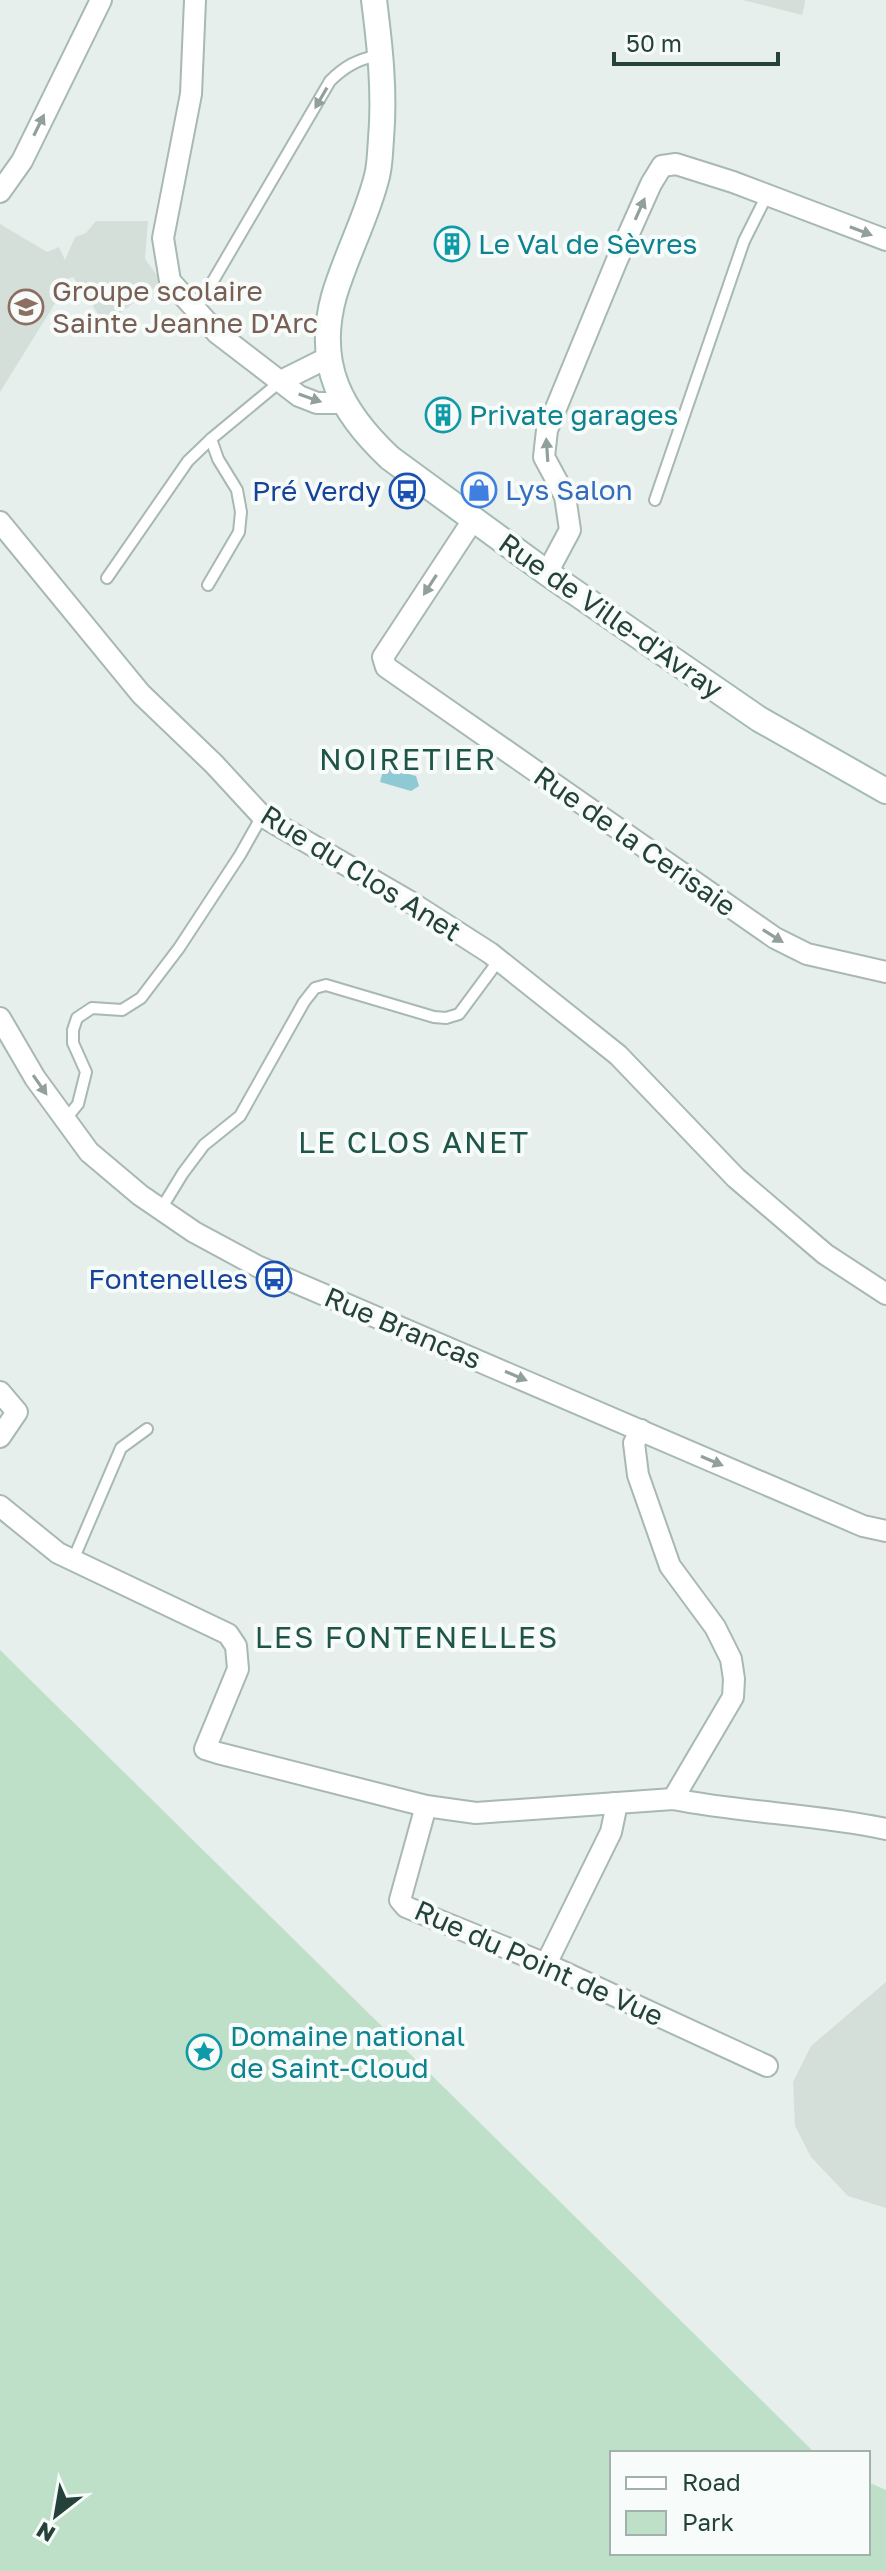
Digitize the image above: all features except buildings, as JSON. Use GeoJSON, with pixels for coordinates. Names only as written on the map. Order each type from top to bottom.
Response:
{"type":"FeatureCollection","features":[{"type":"Feature","properties":{"kind":"main road","name":"Rue de Ville-d'Avray"},"geometry":{"type":"LineString","coordinates":[[374,0],[384,101],[378,174],[334,297],[330,328],[329,363],[343,403],[367,436],[390,458],[547,573],[759,719],[886,791]]}},
{"type":"Feature","properties":{"kind":"street"},"geometry":{"type":"LineString","coordinates":[[0,192],[22,161],[101,0]]}},
{"type":"Feature","properties":{"kind":"street"},"geometry":{"type":"LineString","coordinates":[[195,0],[191,94],[163,238],[170,281],[217,333],[299,396],[317,403],[343,403]]}},
{"type":"Feature","properties":{"kind":"street"},"geometry":{"type":"LineString","coordinates":[[547,573],[570,530],[565,496],[544,457],[547,430],[651,184],[662,166],[676,164],[886,240]]}},
{"type":"Feature","properties":{"kind":"street"},"geometry":{"type":"LineString","coordinates":[[281,381],[329,357]]}},
{"type":"Feature","properties":{"kind":"street","name":"Rue de la Cerisaie"},"geometry":{"type":"LineString","coordinates":[[473,520],[383,657],[386,667],[775,938],[807,954],[886,972]]}},
{"type":"Feature","properties":{"kind":"street","name":"Rue du Clos Anet"},"geometry":{"type":"LineString","coordinates":[[0,522],[141,694],[214,764],[262,816],[412,903],[499,960],[618,1055],[736,1178],[825,1254],[886,1294]]}},
{"type":"Feature","properties":{"kind":"street","name":"Rue Brancas"},"geometry":{"type":"LineString","coordinates":[[1,1022],[35,1078],[89,1152],[140,1195],[194,1232],[257,1266],[863,1526],[886,1531]]}},
{"type":"Feature","properties":{"kind":"street"},"geometry":{"type":"LineString","coordinates":[[0,1392],[17,1412],[0,1437]]}},
{"type":"Feature","properties":{"kind":"street"},"geometry":{"type":"LineString","coordinates":[[641,1430],[634,1443],[638,1475],[670,1566],[715,1627],[731,1659],[734,1679],[733,1697],[673,1799]]}},
{"type":"Feature","properties":{"kind":"street"},"geometry":{"type":"LineString","coordinates":[[0,1506],[58,1553],[228,1634],[236,1646],[238,1669],[205,1749],[426,1806],[476,1813],[673,1799],[886,1829]]}},
{"type":"Feature","properties":{"kind":"street"},"geometry":{"type":"LineString","coordinates":[[546,1964],[611,1832],[615,1803]]}},
{"type":"Feature","properties":{"kind":"street","name":"Rue du Point de Vue"},"geometry":{"type":"LineString","coordinates":[[426,1806],[400,1900],[406,1907],[546,1964],[767,2066]]}},
{"type":"Feature","properties":{"kind":"lane"},"geometry":{"type":"LineString","coordinates":[[196,310],[330,81],[356,60],[380,54]]}},
{"type":"Feature","properties":{"kind":"lane"},"geometry":{"type":"LineString","coordinates":[[655,500],[744,241],[767,195]]}},
{"type":"Feature","properties":{"kind":"lane"},"geometry":{"type":"LineString","coordinates":[[107,578],[188,461],[281,381]]}},
{"type":"Feature","properties":{"kind":"lane"},"geometry":{"type":"LineString","coordinates":[[208,585],[239,532],[241,512],[237,490],[218,459],[211,439]]}},
{"type":"Feature","properties":{"kind":"lane"},"geometry":{"type":"LineString","coordinates":[[66,1119],[78,1104],[86,1072],[73,1043],[77,1018],[92,1008],[122,1010],[141,998],[179,948],[262,816]]}},
{"type":"Feature","properties":{"kind":"lane"},"geometry":{"type":"LineString","coordinates":[[161,1209],[204,1145],[240,1116],[304,1002],[315,988],[326,985],[446,1018],[459,1014],[499,960]]}},
{"type":"Feature","properties":{"kind":"lane"},"geometry":{"type":"LineString","coordinates":[[73,1560],[121,1448],[147,1429]]}},
{"type":"Feature","properties":{"kind":"shaded area"},"geometry":{"type":"Polygon","coordinates":[[[743,0],[805,0],[805,3],[802,15],[743,0]]]}},
{"type":"Feature","properties":{"kind":"shaded area","name":"Groupe scolaire Sainte Jeanne D'Arc"},"geometry":{"type":"Polygon","coordinates":[[[96,221],[148,221],[145,259],[162,282],[105,324],[73,277],[57,284],[59,297],[0,392],[0,224],[47,252],[59,247],[65,260],[75,237],[86,233],[96,221]]]}},
{"type":"Feature","properties":{"kind":"shaded area"},"geometry":{"type":"Polygon","coordinates":[[[886,1982],[886,2208],[848,2196],[811,2157],[795,2126],[793,2082],[811,2046],[886,1982]]]}},
{"type":"Feature","properties":{"kind":"green space","name":"Domaine national de Saint-Cloud"},"geometry":{"type":"Polygon","coordinates":[[[0,1650],[813,2451],[610,2451],[610,2555],[870,2555],[870,2483],[886,2490],[886,2571],[0,2571],[0,1650]]]}},
{"type":"Feature","properties":{"kind":"water"},"geometry":{"type":"Polygon","coordinates":[[[384,767],[416,776],[419,786],[411,791],[380,782],[384,767]]]}},
{"type":"Feature","properties":{"kind":"place","name":"Le Val de Sèvres"},"geometry":{"type":"Point","coordinates":[452,244]}},
{"type":"Feature","properties":{"kind":"place","name":"Groupe scolaire Sainte Jeanne D'Arc"},"geometry":{"type":"Point","coordinates":[26,307]}},
{"type":"Feature","properties":{"kind":"place","name":"Private garages"},"geometry":{"type":"Point","coordinates":[443,415]}},
{"type":"Feature","properties":{"kind":"place","name":"Lys Salon"},"geometry":{"type":"Point","coordinates":[479,490]}},
{"type":"Feature","properties":{"kind":"place","name":"Pré Verdy"},"geometry":{"type":"Point","coordinates":[407,491]}},
{"type":"Feature","properties":{"kind":"place","name":"Fontenelles"},"geometry":{"type":"Point","coordinates":[274,1279]}},
{"type":"Feature","properties":{"kind":"place","name":"Domaine national de Saint-Cloud"},"geometry":{"type":"Point","coordinates":[204,2052]}},
{"type":"Feature","properties":{"kind":"district","name":"NOIRETIER"},"geometry":{"type":"Point","coordinates":[408,760]}},
{"type":"Feature","properties":{"kind":"district","name":"LE CLOS ANET"},"geometry":{"type":"Point","coordinates":[414,1143]}},
{"type":"Feature","properties":{"kind":"district","name":"LES FONTENELLES"},"geometry":{"type":"Point","coordinates":[407,1638]}}]}
